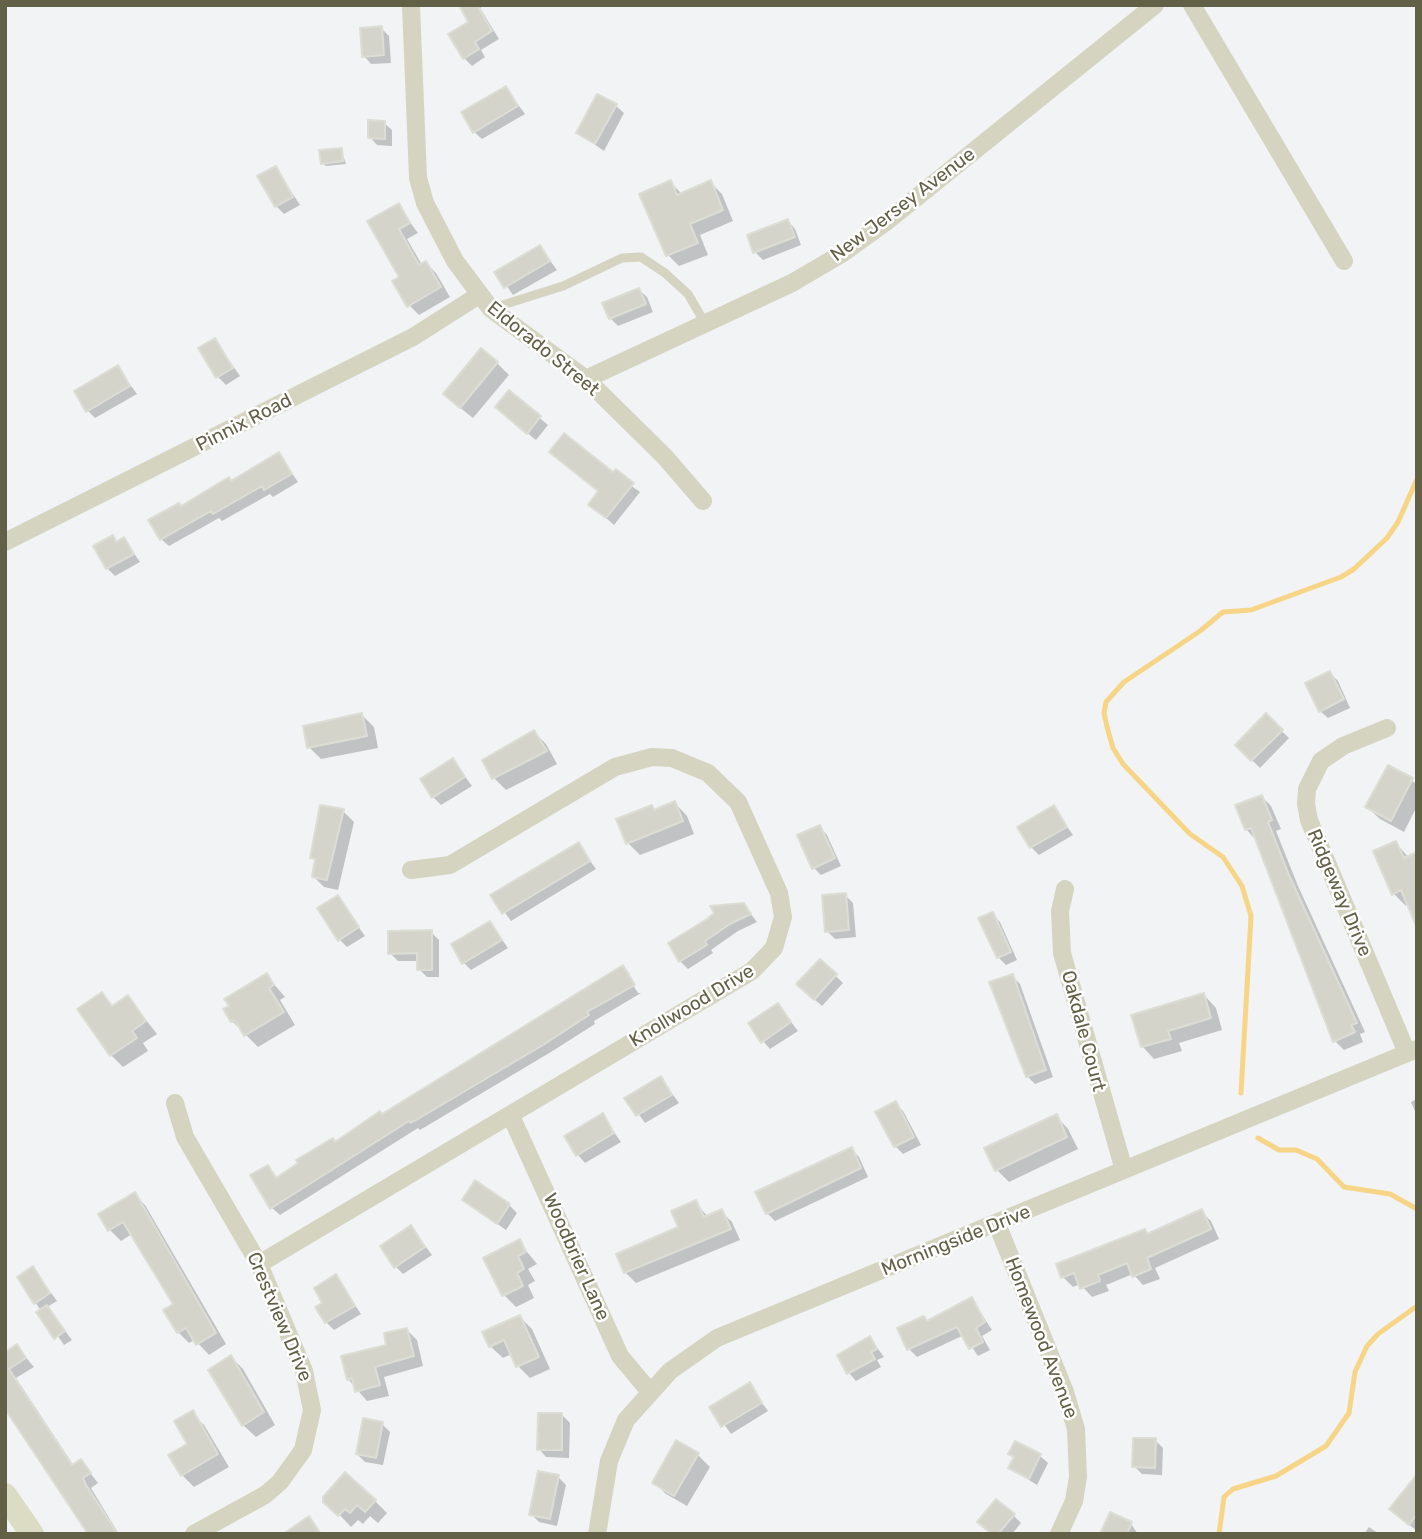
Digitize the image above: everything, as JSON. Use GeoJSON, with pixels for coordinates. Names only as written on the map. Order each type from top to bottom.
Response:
{"type":"FeatureCollection","features":[{"type":"Feature","properties":{"kind":"street","name":"Eldorado Street"},"geometry":{"type":"LineString","coordinates":[[411,5],[418,178],[435,227],[491,309],[586,379],[665,457],[704,501]]}},
{"type":"Feature","properties":{"kind":"street","name":"New Jersey Avenue"},"geometry":{"type":"LineString","coordinates":[[586,379],[792,284],[843,253],[886,222],[1155,5]]}},
{"type":"Feature","properties":{"kind":"street"},"geometry":{"type":"LineString","coordinates":[[1192,5],[1344,261]]}},
{"type":"Feature","properties":{"kind":"street","name":"Pinnix Road"},"geometry":{"type":"LineString","coordinates":[[5,542],[402,343],[479,295]]}},
{"type":"Feature","properties":{"kind":"street","name":"Ridgeway Drive"},"geometry":{"type":"LineString","coordinates":[[1387,728],[1343,746],[1321,761],[1307,789],[1306,804],[1309,820],[1412,1051]]}},
{"type":"Feature","properties":{"kind":"street","name":"Knollwood Drive"},"geometry":{"type":"LineString","coordinates":[[259,1264],[511,1116],[764,961],[781,933],[783,917],[779,893],[738,802],[708,773],[672,758],[652,757],[615,767],[450,865],[411,870]]}},
{"type":"Feature","properties":{"kind":"street","name":"Oakdale Court"},"geometry":{"type":"LineString","coordinates":[[1065,889],[1059,911],[1062,953],[1124,1170]]}},
{"type":"Feature","properties":{"kind":"street","name":"Morningside Drive"},"geometry":{"type":"LineString","coordinates":[[597,1534],[609,1461],[626,1420],[650,1392],[693,1353],[718,1338],[1412,1051]]}},
{"type":"Feature","properties":{"kind":"street","name":"Crestview Drive"},"geometry":{"type":"LineString","coordinates":[[175,1103],[185,1137],[259,1264],[304,1371],[312,1410],[303,1450],[281,1482],[265,1495],[194,1534]]}},
{"type":"Feature","properties":{"kind":"street","name":"Woodbrier Lane"},"geometry":{"type":"LineString","coordinates":[[511,1116],[620,1356],[650,1392]]}},
{"type":"Feature","properties":{"kind":"street","name":"Homewood Avenue"},"geometry":{"type":"LineString","coordinates":[[997,1224],[1065,1392],[1076,1429],[1079,1477],[1074,1501],[1059,1534]]}},
{"type":"Feature","properties":{"kind":"street"},"geometry":{"type":"LineString","coordinates":[[5,1495],[32,1534]]}},
{"type":"Feature","properties":{"kind":"lane"},"geometry":{"type":"LineString","coordinates":[[491,309],[563,286],[622,258],[641,257],[665,273],[688,294],[705,323]]}},
{"type":"Feature","properties":{"kind":"building"},"geometry":{"type":"Polygon","coordinates":[[[459,5],[477,5],[492,31],[475,42],[479,49],[463,59],[448,34],[468,22],[459,5]]]}},
{"type":"Feature","properties":{"kind":"building"},"geometry":{"type":"Polygon","coordinates":[[[382,26],[384,55],[362,57],[360,28],[382,26]]]}},
{"type":"Feature","properties":{"kind":"building"},"geometry":{"type":"Polygon","coordinates":[[[506,86],[518,106],[473,133],[461,112],[506,86]]]}},
{"type":"Feature","properties":{"kind":"building"},"geometry":{"type":"Polygon","coordinates":[[[597,94],[617,104],[595,144],[576,133],[597,94]]]}},
{"type":"Feature","properties":{"kind":"building"},"geometry":{"type":"Polygon","coordinates":[[[368,120],[385,121],[385,139],[368,138],[368,120]]]}},
{"type":"Feature","properties":{"kind":"building"},"geometry":{"type":"Polygon","coordinates":[[[342,148],[343,161],[321,164],[319,150],[342,148]]]}},
{"type":"Feature","properties":{"kind":"building"},"geometry":{"type":"Polygon","coordinates":[[[276,166],[293,197],[275,207],[257,176],[276,166]]]}},
{"type":"Feature","properties":{"kind":"building"},"geometry":{"type":"Polygon","coordinates":[[[671,180],[677,195],[711,180],[723,210],[690,224],[698,243],[666,256],[639,194],[671,180]]]}},
{"type":"Feature","properties":{"kind":"building"},"geometry":{"type":"Polygon","coordinates":[[[399,203],[410,223],[399,229],[419,265],[426,261],[441,287],[407,307],[392,281],[399,277],[367,221],[399,203]]]}},
{"type":"Feature","properties":{"kind":"building"},"geometry":{"type":"Polygon","coordinates":[[[788,219],[795,237],[753,253],[747,235],[788,219]]]}},
{"type":"Feature","properties":{"kind":"building"},"geometry":{"type":"Polygon","coordinates":[[[540,245],[550,261],[504,288],[494,272],[540,245]]]}},
{"type":"Feature","properties":{"kind":"building"},"geometry":{"type":"Polygon","coordinates":[[[639,288],[646,304],[609,319],[602,303],[639,288]]]}},
{"type":"Feature","properties":{"kind":"building"},"geometry":{"type":"Polygon","coordinates":[[[215,338],[233,368],[216,378],[198,348],[215,338]]]}},
{"type":"Feature","properties":{"kind":"building"},"geometry":{"type":"Polygon","coordinates":[[[481,348],[498,362],[460,408],[443,394],[481,348]]]}},
{"type":"Feature","properties":{"kind":"building"},"geometry":{"type":"Polygon","coordinates":[[[118,365],[130,386],[86,412],[74,391],[118,365]]]}},
{"type":"Feature","properties":{"kind":"building"},"geometry":{"type":"Polygon","coordinates":[[[509,390],[541,416],[527,434],[495,407],[509,390]]]}},
{"type":"Feature","properties":{"kind":"building"},"geometry":{"type":"Polygon","coordinates":[[[564,433],[613,472],[616,469],[634,483],[606,518],[588,505],[598,491],[549,452],[564,433]]]}},
{"type":"Feature","properties":{"kind":"building"},"geometry":{"type":"Polygon","coordinates":[[[279,452],[292,474],[264,490],[262,486],[213,514],[211,511],[160,540],[148,520],[179,503],[181,506],[229,477],[231,481],[279,452]]]}},
{"type":"Feature","properties":{"kind":"building"},"geometry":{"type":"Polygon","coordinates":[[[113,535],[116,542],[124,537],[134,554],[106,569],[93,546],[113,535]]]}},
{"type":"Feature","properties":{"kind":"building"},"geometry":{"type":"Polygon","coordinates":[[[1330,671],[1344,699],[1319,712],[1305,683],[1330,671]]]}},
{"type":"Feature","properties":{"kind":"building"},"geometry":{"type":"Polygon","coordinates":[[[362,713],[367,736],[307,748],[303,726],[362,713]]]}},
{"type":"Feature","properties":{"kind":"building"},"geometry":{"type":"Polygon","coordinates":[[[1266,713],[1283,730],[1251,761],[1235,745],[1266,713]]]}},
{"type":"Feature","properties":{"kind":"building"},"geometry":{"type":"Polygon","coordinates":[[[534,730],[547,751],[492,779],[482,760],[534,730]]]}},
{"type":"Feature","properties":{"kind":"building"},"geometry":{"type":"Polygon","coordinates":[[[453,758],[465,777],[432,798],[420,779],[453,758]]]}},
{"type":"Feature","properties":{"kind":"building"},"geometry":{"type":"Polygon","coordinates":[[[1388,765],[1413,778],[1391,821],[1365,807],[1388,765]]]}},
{"type":"Feature","properties":{"kind":"building"},"geometry":{"type":"Polygon","coordinates":[[[1262,795],[1272,820],[1268,822],[1289,875],[1357,1023],[1351,1025],[1355,1032],[1333,1042],[1251,828],[1245,830],[1235,805],[1262,795]]]}},
{"type":"Feature","properties":{"kind":"building"},"geometry":{"type":"Polygon","coordinates":[[[675,801],[683,821],[626,844],[616,819],[652,805],[654,810],[675,801]]]}},
{"type":"Feature","properties":{"kind":"building"},"geometry":{"type":"Polygon","coordinates":[[[320,805],[344,809],[327,880],[312,877],[315,859],[310,858],[320,805]]]}},
{"type":"Feature","properties":{"kind":"building"},"geometry":{"type":"Polygon","coordinates":[[[1054,805],[1067,827],[1030,848],[1017,827],[1054,805]]]}},
{"type":"Feature","properties":{"kind":"building"},"geometry":{"type":"Polygon","coordinates":[[[820,825],[835,858],[812,869],[797,835],[820,825]]]}},
{"type":"Feature","properties":{"kind":"building"},"geometry":{"type":"Polygon","coordinates":[[[1396,841],[1404,858],[1417,852],[1417,928],[1401,890],[1392,895],[1373,851],[1396,841]]]}},
{"type":"Feature","properties":{"kind":"building"},"geometry":{"type":"Polygon","coordinates":[[[579,842],[590,861],[502,914],[490,895],[579,842]]]}},
{"type":"Feature","properties":{"kind":"building"},"geometry":{"type":"Polygon","coordinates":[[[846,893],[849,930],[825,932],[822,895],[846,893]]]}},
{"type":"Feature","properties":{"kind":"building"},"geometry":{"type":"Polygon","coordinates":[[[338,895],[359,927],[338,941],[317,908],[338,895]]]}},
{"type":"Feature","properties":{"kind":"building"},"geometry":{"type":"Polygon","coordinates":[[[744,903],[751,914],[730,924],[705,941],[707,945],[679,962],[668,943],[714,913],[710,906],[744,903]]]}},
{"type":"Feature","properties":{"kind":"building"},"geometry":{"type":"Polygon","coordinates":[[[993,912],[1011,952],[997,958],[978,918],[993,912]]]}},
{"type":"Feature","properties":{"kind":"building"},"geometry":{"type":"Polygon","coordinates":[[[490,921],[502,940],[462,964],[451,944],[490,921]]]}},
{"type":"Feature","properties":{"kind":"building"},"geometry":{"type":"Polygon","coordinates":[[[432,930],[432,970],[417,970],[417,953],[388,954],[388,931],[432,930]]]}},
{"type":"Feature","properties":{"kind":"building"},"geometry":{"type":"Polygon","coordinates":[[[820,959],[837,974],[814,1000],[796,984],[820,959]]]}},
{"type":"Feature","properties":{"kind":"building"},"geometry":{"type":"Polygon","coordinates":[[[623,965],[635,985],[587,1012],[589,1015],[543,1045],[411,1123],[409,1121],[270,1209],[250,1175],[268,1165],[276,1178],[298,1163],[296,1160],[333,1138],[335,1142],[380,1111],[382,1114],[623,965]]]}},
{"type":"Feature","properties":{"kind":"building"},"geometry":{"type":"Polygon","coordinates":[[[267,973],[274,985],[269,988],[284,1012],[244,1036],[235,1020],[231,1022],[223,1009],[229,1006],[224,999],[267,973]]]}},
{"type":"Feature","properties":{"kind":"building"},"geometry":{"type":"Polygon","coordinates":[[[1013,974],[1046,1070],[1026,1077],[989,982],[1013,974]]]}},
{"type":"Feature","properties":{"kind":"building"},"geometry":{"type":"Polygon","coordinates":[[[102,992],[112,1006],[128,995],[146,1021],[132,1031],[137,1038],[110,1056],[77,1009],[102,992]]]}},
{"type":"Feature","properties":{"kind":"building"},"geometry":{"type":"Polygon","coordinates":[[[1204,993],[1211,1018],[1168,1031],[1171,1039],[1141,1047],[1131,1015],[1204,993]]]}},
{"type":"Feature","properties":{"kind":"building"},"geometry":{"type":"Polygon","coordinates":[[[778,1003],[791,1022],[761,1043],[748,1023],[778,1003]]]}},
{"type":"Feature","properties":{"kind":"building"},"geometry":{"type":"Polygon","coordinates":[[[661,1076],[672,1095],[636,1116],[624,1098],[661,1076]]]}},
{"type":"Feature","properties":{"kind":"building"},"geometry":{"type":"Polygon","coordinates":[[[896,1101],[914,1137],[894,1147],[875,1112],[896,1101]]]}},
{"type":"Feature","properties":{"kind":"building"},"geometry":{"type":"Polygon","coordinates":[[[603,1113],[614,1133],[576,1156],[564,1136],[603,1113]]]}},
{"type":"Feature","properties":{"kind":"building"},"geometry":{"type":"Polygon","coordinates":[[[1057,1114],[1067,1137],[995,1171],[984,1148],[1057,1114]]]}},
{"type":"Feature","properties":{"kind":"building"},"geometry":{"type":"Polygon","coordinates":[[[852,1147],[861,1168],[766,1214],[755,1192],[852,1147]]]}},
{"type":"Feature","properties":{"kind":"building"},"geometry":{"type":"Polygon","coordinates":[[[475,1180],[510,1204],[497,1224],[462,1200],[475,1180]]]}},
{"type":"Feature","properties":{"kind":"building"},"geometry":{"type":"Polygon","coordinates":[[[135,1192],[216,1333],[196,1345],[186,1328],[177,1333],[163,1310],[173,1304],[123,1222],[108,1231],[98,1214],[135,1192]]]}},
{"type":"Feature","properties":{"kind":"building"},"geometry":{"type":"Polygon","coordinates":[[[696,1200],[704,1217],[722,1209],[731,1229],[624,1273],[616,1254],[678,1227],[671,1211],[696,1200]]]}},
{"type":"Feature","properties":{"kind":"building"},"geometry":{"type":"Polygon","coordinates":[[[1202,1209],[1211,1229],[1147,1258],[1151,1269],[1132,1277],[1127,1263],[1098,1275],[1100,1281],[1080,1289],[1074,1273],[1061,1278],[1056,1264],[1145,1229],[1147,1234],[1202,1209]]]}},
{"type":"Feature","properties":{"kind":"building"},"geometry":{"type":"Polygon","coordinates":[[[411,1225],[425,1247],[394,1268],[380,1246],[411,1225]]]}},
{"type":"Feature","properties":{"kind":"building"},"geometry":{"type":"Polygon","coordinates":[[[520,1239],[526,1252],[518,1256],[524,1269],[517,1273],[523,1286],[502,1296],[483,1258],[520,1239]]]}},
{"type":"Feature","properties":{"kind":"building"},"geometry":{"type":"Polygon","coordinates":[[[33,1266],[50,1293],[34,1304],[17,1277],[33,1266]]]}},
{"type":"Feature","properties":{"kind":"building"},"geometry":{"type":"Polygon","coordinates":[[[336,1274],[355,1306],[325,1323],[315,1307],[322,1303],[314,1288],[336,1274]]]}},
{"type":"Feature","properties":{"kind":"building"},"geometry":{"type":"Polygon","coordinates":[[[972,1297],[985,1322],[976,1328],[983,1342],[969,1349],[957,1327],[907,1350],[897,1328],[924,1316],[927,1321],[972,1297]]]}},
{"type":"Feature","properties":{"kind":"building"},"geometry":{"type":"Polygon","coordinates":[[[47,1305],[65,1331],[54,1339],[36,1312],[47,1305]]]}},
{"type":"Feature","properties":{"kind":"building"},"geometry":{"type":"Polygon","coordinates":[[[520,1315],[539,1357],[516,1367],[504,1340],[489,1347],[482,1332],[520,1315]]]}},
{"type":"Feature","properties":{"kind":"building"},"geometry":{"type":"Polygon","coordinates":[[[407,1328],[414,1356],[375,1367],[380,1385],[355,1392],[352,1378],[347,1380],[341,1356],[386,1345],[384,1333],[407,1328]]]}},
{"type":"Feature","properties":{"kind":"building"},"geometry":{"type":"Polygon","coordinates":[[[870,1336],[877,1349],[871,1352],[875,1359],[847,1374],[837,1355],[870,1336]]]}},
{"type":"Feature","properties":{"kind":"building"},"geometry":{"type":"Polygon","coordinates":[[[17,1344],[26,1358],[9,1369],[72,1465],[81,1459],[91,1473],[83,1478],[86,1485],[118,1534],[88,1534],[5,1409],[5,1352],[17,1344]]]}},
{"type":"Feature","properties":{"kind":"building"},"geometry":{"type":"Polygon","coordinates":[[[231,1355],[264,1412],[242,1426],[208,1370],[231,1355]]]}},
{"type":"Feature","properties":{"kind":"building"},"geometry":{"type":"Polygon","coordinates":[[[750,1382],[762,1403],[721,1427],[709,1407],[750,1382]]]}},
{"type":"Feature","properties":{"kind":"building"},"geometry":{"type":"Polygon","coordinates":[[[193,1410],[218,1454],[181,1476],[168,1455],[187,1444],[174,1421],[193,1410]]]}},
{"type":"Feature","properties":{"kind":"building"},"geometry":{"type":"Polygon","coordinates":[[[538,1413],[562,1413],[562,1450],[537,1450],[538,1413]]]}},
{"type":"Feature","properties":{"kind":"building"},"geometry":{"type":"Polygon","coordinates":[[[363,1418],[383,1422],[376,1458],[356,1454],[363,1418]]]}},
{"type":"Feature","properties":{"kind":"building"},"geometry":{"type":"Polygon","coordinates":[[[1133,1438],[1156,1438],[1155,1468],[1132,1467],[1133,1438]]]}},
{"type":"Feature","properties":{"kind":"building"},"geometry":{"type":"Polygon","coordinates":[[[676,1440],[699,1453],[674,1496],[652,1483],[676,1440]]]}},
{"type":"Feature","properties":{"kind":"building"},"geometry":{"type":"Polygon","coordinates":[[[1015,1441],[1041,1454],[1029,1479],[1008,1468],[1014,1457],[1008,1454],[1015,1441]]]}},
{"type":"Feature","properties":{"kind":"building"},"geometry":{"type":"Polygon","coordinates":[[[538,1471],[559,1475],[550,1519],[529,1515],[538,1471]]]}},
{"type":"Feature","properties":{"kind":"building"},"geometry":{"type":"Polygon","coordinates":[[[345,1472],[376,1500],[365,1512],[357,1505],[350,1513],[345,1509],[338,1516],[323,1502],[323,1497],[345,1472]]]}},
{"type":"Feature","properties":{"kind":"building"},"geometry":{"type":"Polygon","coordinates":[[[1417,1474],[1417,1514],[1409,1525],[1389,1509],[1417,1474]]]}},
{"type":"Feature","properties":{"kind":"building"},"geometry":{"type":"Polygon","coordinates":[[[996,1499],[1015,1514],[998,1534],[992,1534],[977,1522],[996,1499]]]}},
{"type":"Feature","properties":{"kind":"building"},"geometry":{"type":"Polygon","coordinates":[[[1110,1512],[1132,1522],[1127,1534],[1100,1534],[1110,1512]]]}},
{"type":"Feature","properties":{"kind":"building"},"geometry":{"type":"Polygon","coordinates":[[[309,1516],[321,1534],[283,1534],[309,1516]]]}},
{"type":"Feature","properties":{"kind":"waterway"},"geometry":{"type":"LineString","coordinates":[[1241,1093],[1251,916],[1242,886],[1223,857],[1190,834],[1123,764],[1113,748],[1107,727],[1104,713],[1106,702],[1124,682],[1200,631],[1223,612],[1251,610],[1341,577],[1354,569],[1387,538],[1398,522],[1417,479]]}},
{"type":"Feature","properties":{"kind":"waterway"},"geometry":{"type":"LineString","coordinates":[[1258,1138],[1279,1150],[1296,1150],[1317,1159],[1344,1187],[1390,1194],[1417,1209]]}},
{"type":"Feature","properties":{"kind":"waterway"},"geometry":{"type":"LineString","coordinates":[[1219,1534],[1224,1497],[1233,1489],[1276,1476],[1326,1446],[1349,1413],[1355,1372],[1367,1346],[1378,1334],[1417,1306]]}}]}
